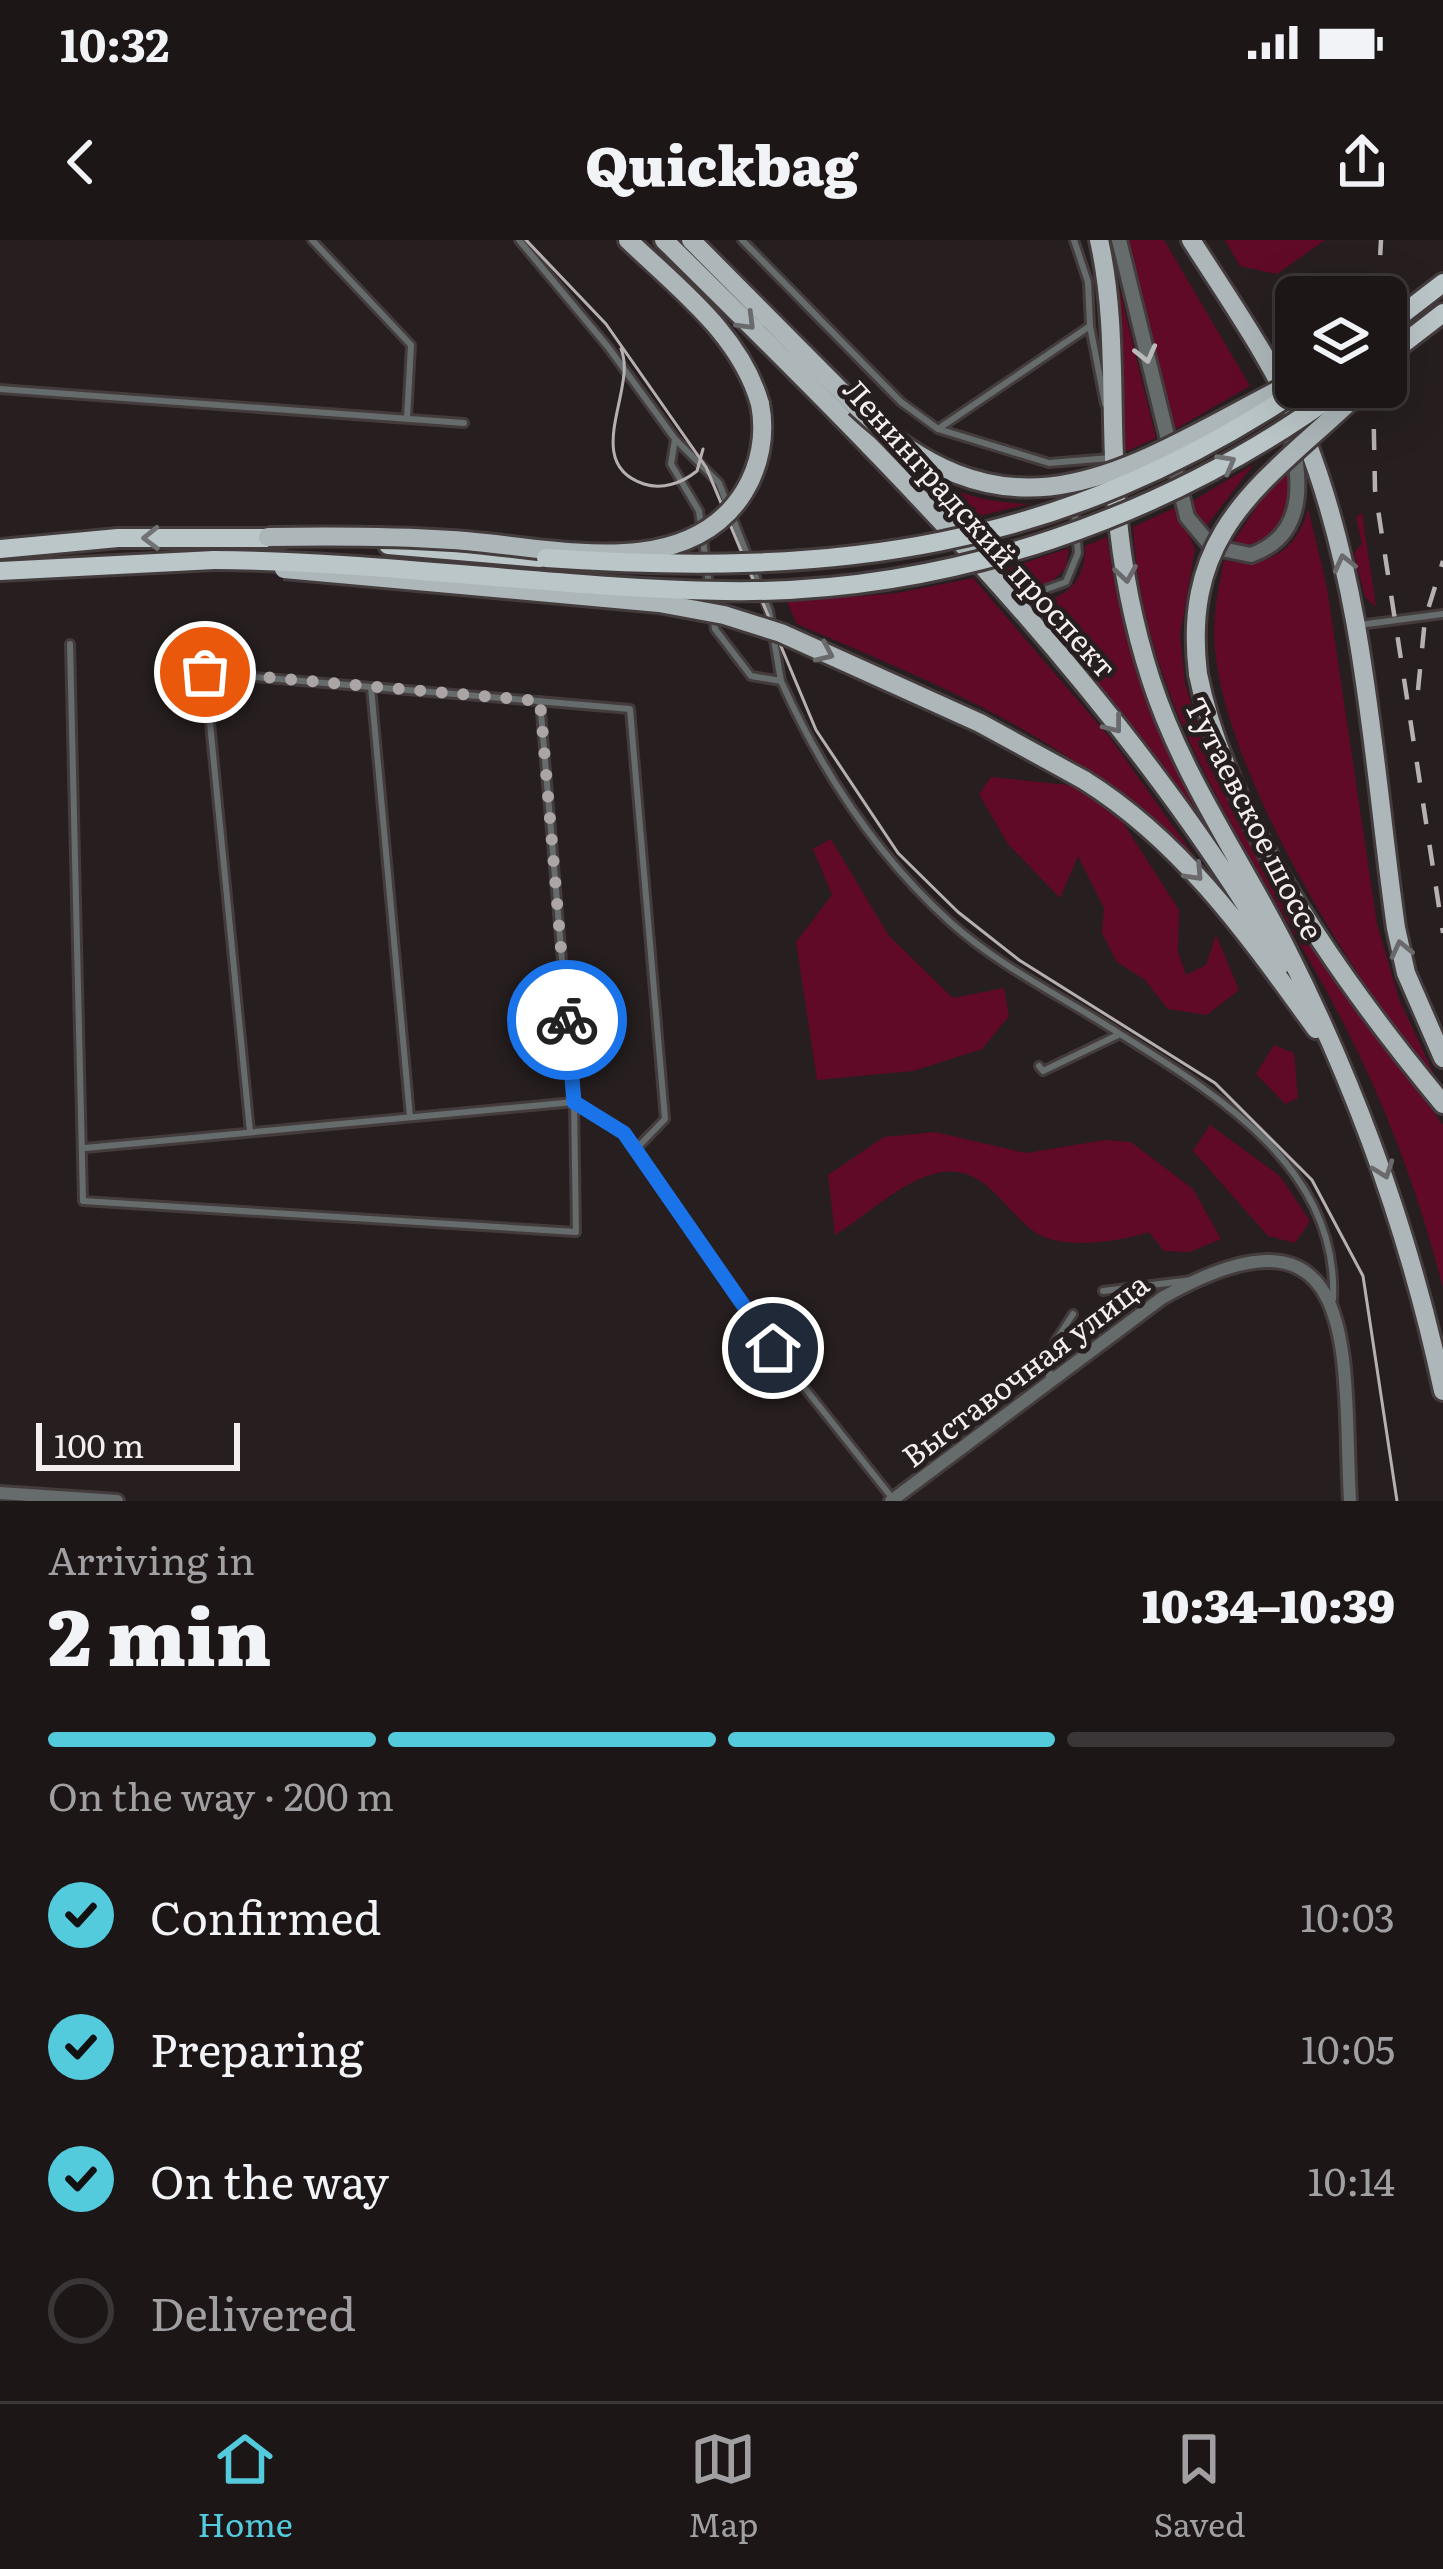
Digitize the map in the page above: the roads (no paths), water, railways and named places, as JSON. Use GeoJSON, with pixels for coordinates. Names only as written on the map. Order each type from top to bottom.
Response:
{"type":"FeatureCollection","features":[{"type":"Feature","properties":{"kind":"highway"},"geometry":{"type":"LineString","coordinates":[[1407,311],[1443,283]]}},
{"type":"Feature","properties":{"kind":"highway"},"geometry":{"type":"LineString","coordinates":[[1407,341],[1437,318]]}},
{"type":"Feature","properties":{"kind":"highway"},"geometry":{"type":"LineString","coordinates":[[0,549],[118,538],[268,537],[659,565],[778,566],[870,557],[974,536],[1076,505],[1197,451],[1275,404]]}},
{"type":"Feature","properties":{"kind":"highway"},"geometry":{"type":"LineString","coordinates":[[0,571],[214,560],[673,590],[779,590],[873,582],[1003,555],[1128,511],[1258,446],[1315,408]]}},
{"type":"Feature","properties":{"kind":"main road"},"geometry":{"type":"LineString","coordinates":[[268,537],[452,539],[626,552],[668,548],[710,529],[742,495],[761,445],[760,404],[748,367],[728,340],[628,240]]}},
{"type":"Feature","properties":{"kind":"main road","name":"Ленинградский проспект"},"geometry":{"type":"LineString","coordinates":[[664,240],[984,571],[1164,791],[1253,916],[1340,1062]]}},
{"type":"Feature","properties":{"kind":"main road","name":"Ленинградский проспект"},"geometry":{"type":"LineString","coordinates":[[691,240],[886,434],[942,470],[1000,488],[1035,489],[1105,475],[1275,389]]}},
{"type":"Feature","properties":{"kind":"main road"},"geometry":{"type":"LineString","coordinates":[[1191,240],[1275,365]]}},
{"type":"Feature","properties":{"kind":"main road","name":"Тутаевское шоссе"},"geometry":{"type":"LineString","coordinates":[[1107,243],[1114,458],[1131,602],[1164,718],[1267,909],[1340,1062]]}},
{"type":"Feature","properties":{"kind":"main road"},"geometry":{"type":"LineString","coordinates":[[1407,347],[1437,318]]}},
{"type":"Feature","properties":{"kind":"main road"},"geometry":{"type":"LineString","coordinates":[[1295,408],[1333,519],[1356,625],[1406,973],[1443,1058]]}},
{"type":"Feature","properties":{"kind":"main road"},"geometry":{"type":"LineString","coordinates":[[1341,408],[1253,487],[1221,530],[1196,605],[1198,674],[1229,770],[1288,883],[1357,991],[1443,1104]]}},
{"type":"Feature","properties":{"kind":"main road"},"geometry":{"type":"LineString","coordinates":[[214,560],[659,603],[724,615],[782,633],[980,723],[1084,780],[1136,815],[1198,874],[1340,1062],[1394,1198],[1420,1285],[1443,1391]]}},
{"type":"Feature","properties":{"kind":"street"},"geometry":{"type":"LineString","coordinates":[[1107,243],[1187,517],[1202,539],[1222,553],[1265,550],[1295,517],[1298,480],[1290,408]]}},
{"type":"Feature","properties":{"kind":"street","name":"Выставочная улица"},"geometry":{"type":"LineString","coordinates":[[892,1500],[1048,1387],[1109,1335],[1195,1279],[1271,1261],[1313,1276],[1333,1299]]}},
{"type":"Feature","properties":{"kind":"street"},"geometry":{"type":"LineString","coordinates":[[1333,1299],[1340,1328],[1350,1501]]}},
{"type":"Feature","properties":{"kind":"street"},"geometry":{"type":"LineString","coordinates":[[0,1493],[117,1501]]}},
{"type":"Feature","properties":{"kind":"lane"},"geometry":{"type":"LineString","coordinates":[[313,240],[411,345],[407,418]]}},
{"type":"Feature","properties":{"kind":"lane"},"geometry":{"type":"LineString","coordinates":[[519,240],[608,347],[675,439],[719,483],[769,611],[782,681],[821,763],[894,865],[952,923],[1007,965],[1203,1088],[1260,1133],[1295,1171],[1318,1208],[1335,1258],[1333,1299]]}},
{"type":"Feature","properties":{"kind":"lane"},"geometry":{"type":"LineString","coordinates":[[742,240],[901,402],[938,429],[1049,463],[1114,458]]}},
{"type":"Feature","properties":{"kind":"lane"},"geometry":{"type":"LineString","coordinates":[[1075,240],[1088,282],[1090,326],[1114,434]]}},
{"type":"Feature","properties":{"kind":"lane"},"geometry":{"type":"LineString","coordinates":[[1088,282],[1107,243]]}},
{"type":"Feature","properties":{"kind":"lane"},"geometry":{"type":"LineString","coordinates":[[938,429],[1090,326]]}},
{"type":"Feature","properties":{"kind":"lane"},"geometry":{"type":"LineString","coordinates":[[0,389],[464,423]]}},
{"type":"Feature","properties":{"kind":"lane"},"geometry":{"type":"LineString","coordinates":[[675,439],[671,464],[699,512],[715,628],[751,676],[782,681]]}},
{"type":"Feature","properties":{"kind":"lane"},"geometry":{"type":"LineString","coordinates":[[984,571],[1034,594],[1058,589],[1071,575],[1078,554],[1072,495],[1049,463]]}},
{"type":"Feature","properties":{"kind":"lane"},"geometry":{"type":"LineString","coordinates":[[1356,625],[1443,614]]}},
{"type":"Feature","properties":{"kind":"lane"},"geometry":{"type":"LineString","coordinates":[[70,644],[82,1201],[577,1232],[574,1102],[540,701]]}},
{"type":"Feature","properties":{"kind":"lane"},"geometry":{"type":"LineString","coordinates":[[173,670],[630,709],[665,1119],[635,1150]]}},
{"type":"Feature","properties":{"kind":"lane"},"geometry":{"type":"LineString","coordinates":[[205,672],[250,1132]]}},
{"type":"Feature","properties":{"kind":"lane"},"geometry":{"type":"LineString","coordinates":[[371,686],[410,1118]]}},
{"type":"Feature","properties":{"kind":"lane"},"geometry":{"type":"LineString","coordinates":[[1039,1066],[1043,1071],[1120,1034]]}},
{"type":"Feature","properties":{"kind":"lane"},"geometry":{"type":"LineString","coordinates":[[84,1148],[574,1102],[624,1133],[773,1348],[892,1500]]}},
{"type":"Feature","properties":{"kind":"lane"},"geometry":{"type":"LineString","coordinates":[[1103,1292],[1195,1279]]}},
{"type":"Feature","properties":{"kind":"lane"},"geometry":{"type":"LineString","coordinates":[[1048,1387],[1055,1342],[1073,1314]]}},
{"type":"Feature","properties":{"kind":"tram line"},"geometry":{"type":"LineString","coordinates":[[526,240],[606,324],[706,467],[816,730],[898,853],[958,912],[1019,960],[1215,1083],[1312,1180],[1363,1276],[1397,1501]]}},
{"type":"Feature","properties":{"kind":"tram line"},"geometry":{"type":"LineString","coordinates":[[621,349],[623,384],[613,442],[625,474],[651,486],[672,484],[697,471],[703,449]]}},
{"type":"Feature","properties":{"kind":"railway"},"geometry":{"type":"LineString","coordinates":[[1379,276],[1381,240]]}},
{"type":"Feature","properties":{"kind":"railway"},"geometry":{"type":"LineString","coordinates":[[1373,408],[1375,490],[1443,933]]}},
{"type":"Feature","properties":{"kind":"railway"},"geometry":{"type":"LineString","coordinates":[[1418,690],[1425,619],[1443,561]]}}]}
